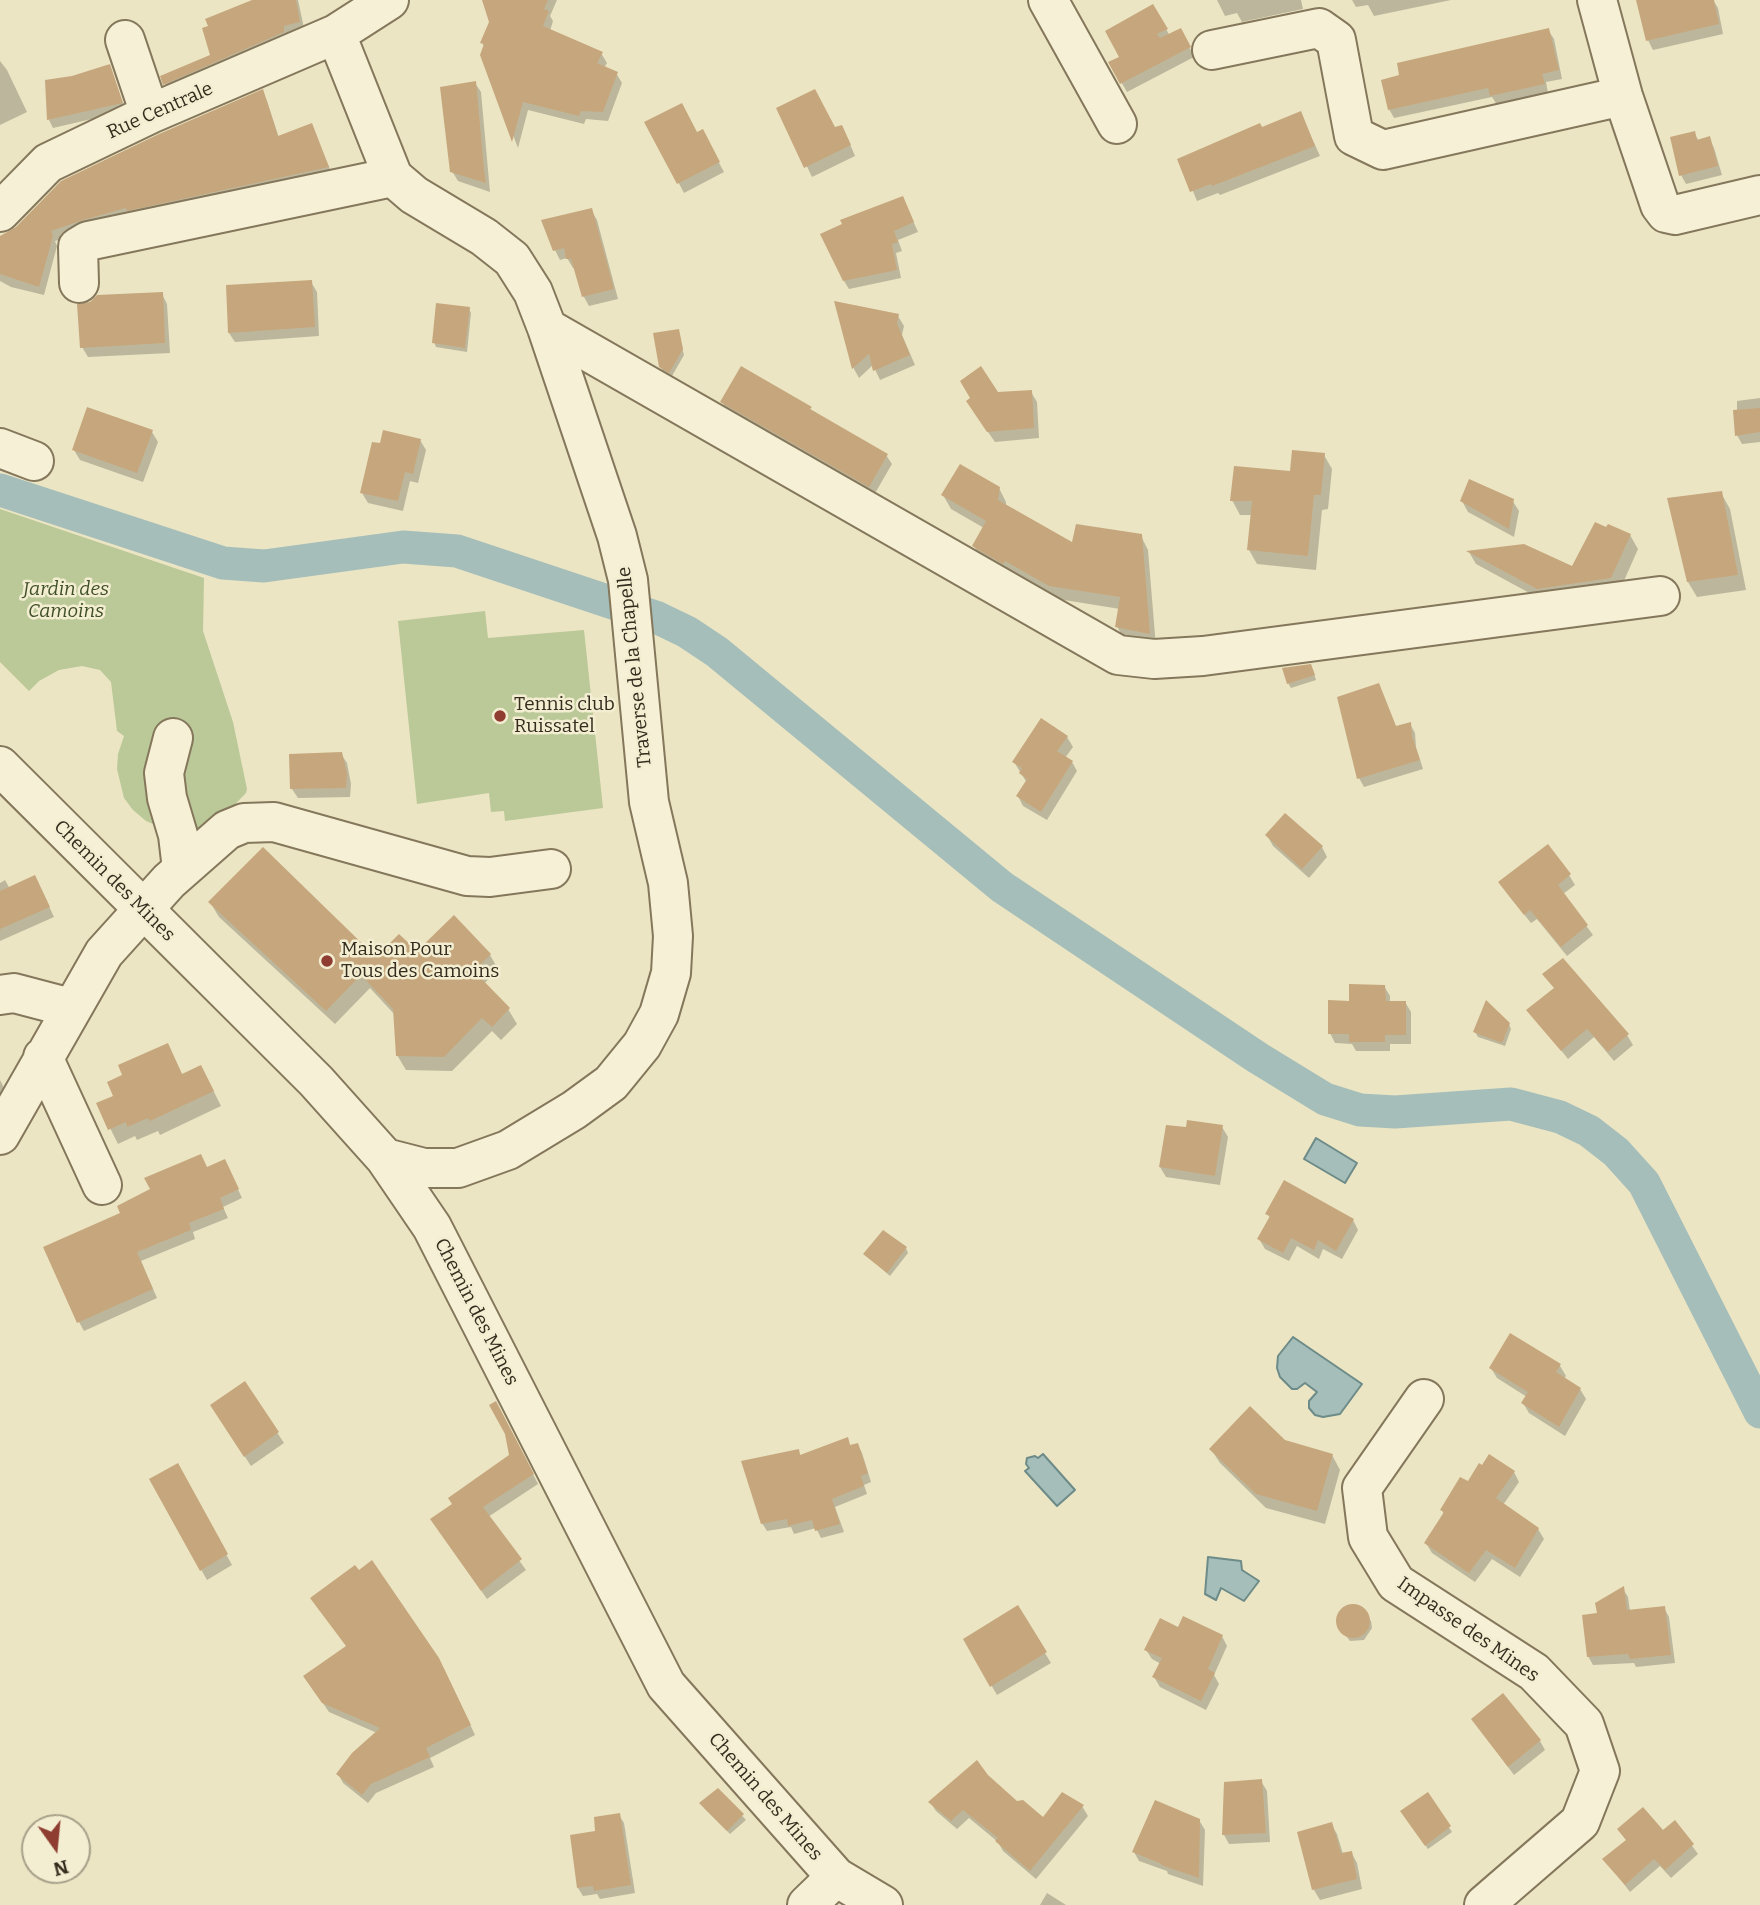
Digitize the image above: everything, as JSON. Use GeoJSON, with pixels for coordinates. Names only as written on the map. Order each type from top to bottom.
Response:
{"type":"FeatureCollection","features":[{"type":"Feature","properties":{"kind":"street","name":"Rue Centrale"},"geometry":{"type":"LineString","coordinates":[[0,212],[48,163],[150,114],[336,34],[389,0]]}},
{"type":"Feature","properties":{"kind":"street"},"geometry":{"type":"LineString","coordinates":[[1048,0],[1117,124]]}},
{"type":"Feature","properties":{"kind":"street"},"geometry":{"type":"LineString","coordinates":[[1597,0],[1623,96],[1660,205],[1666,213],[1675,215],[1760,195]]}},
{"type":"Feature","properties":{"kind":"street"},"geometry":{"type":"LineString","coordinates":[[1212,50],[1319,28],[1335,40],[1354,136],[1383,150],[1623,96]]}},
{"type":"Feature","properties":{"kind":"street","name":"Traverse de la Chapelle"},"geometry":{"type":"LineString","coordinates":[[336,34],[393,177],[414,195],[484,237],[512,258],[533,292],[547,328],[617,536],[628,580],[649,802],[668,883],[673,936],[671,973],[659,1014],[642,1045],[611,1083],[574,1110],[508,1150],[458,1168],[424,1168],[386,1158]]}},
{"type":"Feature","properties":{"kind":"street"},"geometry":{"type":"LineString","coordinates":[[125,40],[150,114]]}},
{"type":"Feature","properties":{"kind":"street"},"geometry":{"type":"LineString","coordinates":[[79,283],[78,247],[88,242],[393,177]]}},
{"type":"Feature","properties":{"kind":"street"},"geometry":{"type":"LineString","coordinates":[[547,328],[1118,654],[1154,659],[1203,656],[1660,596]]}},
{"type":"Feature","properties":{"kind":"street"},"geometry":{"type":"LineString","coordinates":[[173,738],[163,773],[178,835],[182,869]]}},
{"type":"Feature","properties":{"kind":"street","name":"Chemin des Mines"},"geometry":{"type":"LineString","coordinates":[[0,766],[316,1081],[386,1158],[432,1227],[666,1685],[836,1877],[883,1905]]}},
{"type":"Feature","properties":{"kind":"street"},"geometry":{"type":"LineString","coordinates":[[0,1135],[104,953],[182,869],[227,830],[244,823],[274,822],[467,876],[490,877],[551,869]]}},
{"type":"Feature","properties":{"kind":"street"},"geometry":{"type":"LineString","coordinates":[[0,995],[14,993],[71,1008]]}},
{"type":"Feature","properties":{"kind":"street"},"geometry":{"type":"LineString","coordinates":[[43,1057],[102,1185]]}},
{"type":"Feature","properties":{"kind":"street","name":"Impasse des Mines"},"geometry":{"type":"LineString","coordinates":[[1424,1399],[1362,1488],[1368,1537],[1396,1583],[1534,1672],[1584,1724],[1600,1771],[1580,1822],[1484,1905]]}},
{"type":"Feature","properties":{"kind":"street"},"geometry":{"type":"LineString","coordinates":[[807,1905],[836,1877]]}},
{"type":"Feature","properties":{"kind":"green space","name":"Jardin des Camoins"},"geometry":{"type":"Polygon","coordinates":[[[0,509],[204,578],[203,631],[233,722],[247,789],[204,836],[186,838],[146,821],[124,798],[117,769],[118,754],[124,736],[117,731],[111,682],[100,670],[82,666],[59,670],[39,681],[29,691],[0,662],[0,509]]]}},
{"type":"Feature","properties":{"kind":"green space","name":"Tennis club Ruissatel"},"geometry":{"type":"Polygon","coordinates":[[[485,611],[488,638],[584,630],[603,808],[505,821],[504,811],[491,812],[489,793],[417,804],[398,621],[485,611]]]}},
{"type":"Feature","properties":{"kind":"water"},"geometry":{"type":"Polygon","coordinates":[[[1316,1138],[1357,1163],[1345,1183],[1304,1159],[1316,1138]]]}},
{"type":"Feature","properties":{"kind":"water"},"geometry":{"type":"Polygon","coordinates":[[[1293,1337],[1362,1384],[1340,1414],[1323,1417],[1315,1415],[1309,1408],[1309,1401],[1317,1392],[1305,1383],[1292,1389],[1280,1377],[1277,1368],[1278,1356],[1293,1337]]]}},
{"type":"Feature","properties":{"kind":"water"},"geometry":{"type":"Polygon","coordinates":[[[1043,1454],[1075,1490],[1057,1506],[1025,1471],[1029,1468],[1026,1464],[1027,1458],[1038,1458],[1043,1454]]]}},
{"type":"Feature","properties":{"kind":"water"},"geometry":{"type":"Polygon","coordinates":[[[1208,1557],[1241,1561],[1242,1570],[1259,1581],[1244,1601],[1221,1588],[1216,1600],[1205,1594],[1208,1557]]]}},
{"type":"Feature","properties":{"kind":"building"},"geometry":{"type":"Polygon","coordinates":[[[252,0],[296,0],[300,22],[284,26],[284,32],[163,85],[160,76],[210,55],[202,28],[208,26],[205,19],[252,0]]]}},
{"type":"Feature","properties":{"kind":"building"},"geometry":{"type":"Polygon","coordinates":[[[482,0],[548,0],[544,9],[549,11],[543,26],[603,52],[597,63],[618,72],[603,112],[581,111],[579,116],[523,102],[512,142],[480,55],[484,44],[480,43],[489,22],[482,0]]]}},
{"type":"Feature","properties":{"kind":"building"},"geometry":{"type":"Polygon","coordinates":[[[1636,0],[1714,0],[1719,24],[1646,41],[1636,0]]]}},
{"type":"Feature","properties":{"kind":"building"},"geometry":{"type":"Polygon","coordinates":[[[1153,4],[1168,29],[1157,34],[1160,38],[1181,28],[1191,47],[1120,84],[1108,62],[1119,57],[1105,31],[1153,4]]]}},
{"type":"Feature","properties":{"kind":"building"},"geometry":{"type":"Polygon","coordinates":[[[1549,28],[1559,70],[1542,74],[1545,84],[1490,96],[1488,88],[1388,110],[1381,80],[1399,75],[1397,63],[1549,28]]]}},
{"type":"Feature","properties":{"kind":"building"},"geometry":{"type":"Polygon","coordinates":[[[110,64],[123,103],[47,120],[45,80],[72,76],[110,64]]]}},
{"type":"Feature","properties":{"kind":"building"},"geometry":{"type":"Polygon","coordinates":[[[476,81],[486,183],[450,172],[440,87],[476,81]]]}},
{"type":"Feature","properties":{"kind":"building"},"geometry":{"type":"Polygon","coordinates":[[[263,89],[278,136],[312,123],[329,167],[127,211],[126,208],[83,220],[51,231],[53,236],[39,287],[0,274],[0,236],[16,227],[61,181],[159,134],[263,89]]]}},
{"type":"Feature","properties":{"kind":"building"},"geometry":{"type":"Polygon","coordinates":[[[815,89],[835,127],[842,125],[851,145],[804,168],[776,108],[815,89]]]}},
{"type":"Feature","properties":{"kind":"building"},"geometry":{"type":"Polygon","coordinates":[[[682,103],[697,132],[703,129],[720,162],[677,184],[644,122],[682,103]]]}},
{"type":"Feature","properties":{"kind":"building"},"geometry":{"type":"Polygon","coordinates":[[[1301,111],[1315,146],[1190,192],[1177,159],[1260,123],[1262,127],[1301,111]]]}},
{"type":"Feature","properties":{"kind":"building"},"geometry":{"type":"Polygon","coordinates":[[[1695,131],[1697,140],[1710,136],[1718,166],[1679,176],[1670,137],[1695,131]]]}},
{"type":"Feature","properties":{"kind":"building"},"geometry":{"type":"Polygon","coordinates":[[[903,196],[914,222],[894,231],[898,242],[892,244],[897,270],[843,281],[820,234],[842,224],[840,220],[903,196]]]}},
{"type":"Feature","properties":{"kind":"building"},"geometry":{"type":"Polygon","coordinates":[[[592,208],[614,289],[582,297],[571,259],[566,259],[564,248],[553,251],[541,220],[592,208]]]}},
{"type":"Feature","properties":{"kind":"building"},"geometry":{"type":"Polygon","coordinates":[[[312,280],[315,327],[228,333],[226,285],[312,280]]]}},
{"type":"Feature","properties":{"kind":"building"},"geometry":{"type":"Polygon","coordinates":[[[163,292],[165,343],[80,348],[77,304],[90,302],[97,295],[163,292]]]}},
{"type":"Feature","properties":{"kind":"building"},"geometry":{"type":"Polygon","coordinates":[[[834,301],[899,314],[897,323],[910,355],[873,371],[869,354],[852,369],[834,301]]]}},
{"type":"Feature","properties":{"kind":"building"},"geometry":{"type":"Polygon","coordinates":[[[436,303],[470,307],[465,348],[432,343],[436,303]]]}},
{"type":"Feature","properties":{"kind":"building"},"geometry":{"type":"Polygon","coordinates":[[[679,329],[683,349],[669,373],[659,367],[653,333],[679,329]]]}},
{"type":"Feature","properties":{"kind":"building"},"geometry":{"type":"Polygon","coordinates":[[[741,366],[888,454],[869,487],[720,402],[741,366]]]}},
{"type":"Feature","properties":{"kind":"building"},"geometry":{"type":"Polygon","coordinates":[[[981,366],[998,392],[1032,390],[1034,428],[987,432],[966,401],[970,398],[960,381],[981,366]]]}},
{"type":"Feature","properties":{"kind":"building"},"geometry":{"type":"Polygon","coordinates":[[[87,407],[153,430],[137,473],[72,450],[87,407]]]}},
{"type":"Feature","properties":{"kind":"building"},"geometry":{"type":"Polygon","coordinates":[[[1760,408],[1760,432],[1735,436],[1733,410],[1760,408]]]}},
{"type":"Feature","properties":{"kind":"building"},"geometry":{"type":"Polygon","coordinates":[[[383,430],[421,439],[413,474],[405,472],[398,501],[360,493],[372,442],[380,443],[383,430]]]}},
{"type":"Feature","properties":{"kind":"building"},"geometry":{"type":"Polygon","coordinates":[[[1292,450],[1325,453],[1321,495],[1314,495],[1308,556],[1247,550],[1252,501],[1230,501],[1234,466],[1290,471],[1292,450]]]}},
{"type":"Feature","properties":{"kind":"building"},"geometry":{"type":"Polygon","coordinates":[[[960,464],[1000,487],[998,500],[1072,542],[1076,524],[1142,534],[1150,634],[1115,627],[1120,597],[1049,586],[972,546],[986,521],[941,495],[960,464]]]}},
{"type":"Feature","properties":{"kind":"building"},"geometry":{"type":"Polygon","coordinates":[[[1469,479],[1514,499],[1509,529],[1460,501],[1469,479]]]}},
{"type":"Feature","properties":{"kind":"building"},"geometry":{"type":"Polygon","coordinates":[[[1722,491],[1738,575],[1687,582],[1667,498],[1722,491]]]}},
{"type":"Feature","properties":{"kind":"building"},"geometry":{"type":"Polygon","coordinates":[[[1595,522],[1606,527],[1608,524],[1631,534],[1611,578],[1537,589],[1466,551],[1524,544],[1572,566],[1595,522]]]}},
{"type":"Feature","properties":{"kind":"building"},"geometry":{"type":"Polygon","coordinates":[[[1311,664],[1315,675],[1287,684],[1282,668],[1311,664]]]}},
{"type":"Feature","properties":{"kind":"building"},"geometry":{"type":"Polygon","coordinates":[[[1379,683],[1396,726],[1411,722],[1412,736],[1420,760],[1357,779],[1337,697],[1379,683]]]}},
{"type":"Feature","properties":{"kind":"building"},"geometry":{"type":"Polygon","coordinates":[[[1041,718],[1068,736],[1057,751],[1073,761],[1041,812],[1016,796],[1027,779],[1019,773],[1022,768],[1012,762],[1041,718]]]}},
{"type":"Feature","properties":{"kind":"building"},"geometry":{"type":"Polygon","coordinates":[[[342,752],[347,774],[346,788],[290,789],[289,754],[342,752]]]}},
{"type":"Feature","properties":{"kind":"building"},"geometry":{"type":"Polygon","coordinates":[[[1285,813],[1323,846],[1302,869],[1265,835],[1285,813]]]}},
{"type":"Feature","properties":{"kind":"building"},"geometry":{"type":"Polygon","coordinates":[[[1548,844],[1571,874],[1558,885],[1588,925],[1561,947],[1530,910],[1524,915],[1498,882],[1548,844]]]}},
{"type":"Feature","properties":{"kind":"building"},"geometry":{"type":"Polygon","coordinates":[[[263,847],[376,957],[399,934],[417,951],[454,915],[491,954],[474,971],[510,1008],[492,1027],[482,1018],[444,1057],[396,1056],[393,1009],[361,975],[326,1011],[208,902],[263,847]]]}},
{"type":"Feature","properties":{"kind":"building"},"geometry":{"type":"Polygon","coordinates":[[[35,875],[50,907],[0,929],[0,891],[35,875]]]}},
{"type":"Feature","properties":{"kind":"building"},"geometry":{"type":"Polygon","coordinates":[[[1563,958],[1629,1034],[1608,1052],[1587,1029],[1561,1051],[1526,1010],[1554,988],[1542,974],[1563,958]]]}},
{"type":"Feature","properties":{"kind":"building"},"geometry":{"type":"Polygon","coordinates":[[[1349,984],[1385,985],[1386,1001],[1406,1001],[1406,1035],[1385,1035],[1385,1042],[1349,1042],[1349,1034],[1328,1034],[1328,1000],[1349,1001],[1349,984]]]}},
{"type":"Feature","properties":{"kind":"building"},"geometry":{"type":"Polygon","coordinates":[[[1486,1000],[1510,1023],[1502,1043],[1473,1032],[1486,1000]]]}},
{"type":"Feature","properties":{"kind":"building"},"geometry":{"type":"Polygon","coordinates":[[[168,1043],[182,1074],[201,1065],[214,1091],[150,1121],[148,1118],[127,1127],[126,1122],[108,1130],[96,1103],[113,1096],[107,1082],[122,1075],[118,1065],[168,1043]]]}},
{"type":"Feature","properties":{"kind":"building"},"geometry":{"type":"Polygon","coordinates":[[[1187,1120],[1223,1125],[1215,1176],[1159,1167],[1166,1125],[1186,1127],[1187,1120]]]}},
{"type":"Feature","properties":{"kind":"building"},"geometry":{"type":"Polygon","coordinates":[[[201,1154],[207,1167],[225,1159],[239,1189],[220,1198],[224,1209],[189,1223],[191,1230],[137,1252],[153,1289],[77,1323],[43,1247],[120,1213],[117,1206],[150,1189],[144,1178],[201,1154]]]}},
{"type":"Feature","properties":{"kind":"building"},"geometry":{"type":"Polygon","coordinates":[[[1284,1180],[1354,1219],[1336,1251],[1318,1240],[1314,1250],[1291,1238],[1283,1253],[1257,1239],[1270,1216],[1265,1214],[1284,1180]]]}},
{"type":"Feature","properties":{"kind":"building"},"geometry":{"type":"Polygon","coordinates":[[[883,1230],[907,1247],[887,1273],[863,1254],[883,1230]]]}},
{"type":"Feature","properties":{"kind":"building"},"geometry":{"type":"Polygon","coordinates":[[[1510,1333],[1561,1364],[1556,1372],[1581,1388],[1559,1427],[1521,1403],[1528,1392],[1489,1368],[1510,1333]]]}},
{"type":"Feature","properties":{"kind":"building"},"geometry":{"type":"Polygon","coordinates":[[[245,1381],[279,1432],[244,1457],[210,1405],[245,1381]]]}},
{"type":"Feature","properties":{"kind":"building"},"geometry":{"type":"Polygon","coordinates":[[[496,1401],[534,1474],[483,1507],[522,1559],[481,1591],[430,1519],[452,1504],[448,1498],[509,1455],[505,1434],[489,1405],[496,1401]]]}},
{"type":"Feature","properties":{"kind":"building"},"geometry":{"type":"Polygon","coordinates":[[[1250,1406],[1285,1440],[1333,1454],[1317,1511],[1256,1494],[1209,1449],[1250,1406]]]}},
{"type":"Feature","properties":{"kind":"building"},"geometry":{"type":"Polygon","coordinates":[[[848,1437],[850,1445],[858,1443],[868,1473],[861,1476],[864,1486],[832,1499],[840,1524],[815,1531],[812,1520],[788,1526],[787,1519],[761,1524],[741,1461],[799,1449],[800,1455],[848,1437]]]}},
{"type":"Feature","properties":{"kind":"building"},"geometry":{"type":"Polygon","coordinates":[[[1489,1454],[1515,1471],[1496,1498],[1539,1528],[1515,1568],[1486,1550],[1469,1573],[1424,1543],[1444,1512],[1440,1510],[1460,1477],[1468,1481],[1479,1463],[1482,1465],[1489,1454]]]}},
{"type":"Feature","properties":{"kind":"building"},"geometry":{"type":"Polygon","coordinates":[[[178,1463],[228,1554],[200,1571],[149,1479],[178,1463]]]}},
{"type":"Feature","properties":{"kind":"building"},"geometry":{"type":"Polygon","coordinates":[[[372,1560],[439,1658],[471,1725],[426,1748],[430,1757],[371,1784],[362,1795],[336,1774],[352,1753],[380,1728],[322,1703],[303,1676],[346,1646],[310,1598],[355,1565],[359,1570],[372,1560]]]}},
{"type":"Feature","properties":{"kind":"building"},"geometry":{"type":"Polygon","coordinates":[[[1624,1586],[1627,1610],[1665,1606],[1671,1655],[1630,1659],[1628,1654],[1587,1657],[1582,1615],[1597,1613],[1595,1603],[1624,1586]]]}},
{"type":"Feature","properties":{"kind":"building"},"geometry":{"type":"Polygon","coordinates":[[[1353,1604],[1365,1609],[1370,1621],[1365,1633],[1353,1638],[1341,1633],[1336,1621],[1341,1609],[1353,1604]]]}},
{"type":"Feature","properties":{"kind":"building"},"geometry":{"type":"Polygon","coordinates":[[[1018,1605],[1047,1652],[990,1687],[963,1639],[1018,1605]]]}},
{"type":"Feature","properties":{"kind":"building"},"geometry":{"type":"Polygon","coordinates":[[[1183,1616],[1223,1635],[1208,1669],[1215,1673],[1201,1701],[1152,1677],[1162,1658],[1144,1650],[1160,1618],[1178,1627],[1183,1616]]]}},
{"type":"Feature","properties":{"kind":"building"},"geometry":{"type":"Polygon","coordinates":[[[1503,1693],[1541,1740],[1508,1767],[1471,1719],[1503,1693]]]}},
{"type":"Feature","properties":{"kind":"building"},"geometry":{"type":"Polygon","coordinates":[[[977,1760],[988,1775],[1017,1801],[1023,1800],[1043,1817],[1062,1792],[1084,1805],[1030,1871],[995,1841],[998,1838],[963,1810],[951,1821],[928,1802],[977,1760]]]}},
{"type":"Feature","properties":{"kind":"building"},"geometry":{"type":"Polygon","coordinates":[[[1262,1779],[1266,1833],[1222,1835],[1224,1782],[1262,1779]]]}},
{"type":"Feature","properties":{"kind":"building"},"geometry":{"type":"Polygon","coordinates":[[[718,1788],[744,1814],[727,1831],[699,1803],[718,1788]]]}},
{"type":"Feature","properties":{"kind":"building"},"geometry":{"type":"Polygon","coordinates":[[[1428,1792],[1451,1826],[1425,1846],[1400,1811],[1428,1792]]]}},
{"type":"Feature","properties":{"kind":"building"},"geometry":{"type":"Polygon","coordinates":[[[1155,1800],[1200,1819],[1199,1878],[1132,1852],[1155,1800]]]}},
{"type":"Feature","properties":{"kind":"building"},"geometry":{"type":"Polygon","coordinates":[[[1643,1807],[1663,1830],[1675,1820],[1694,1844],[1665,1870],[1654,1859],[1625,1885],[1602,1859],[1626,1840],[1617,1829],[1643,1807]]]}},
{"type":"Feature","properties":{"kind":"building"},"geometry":{"type":"Polygon","coordinates":[[[620,1813],[631,1885],[594,1891],[593,1886],[577,1888],[570,1835],[595,1831],[594,1817],[620,1813]]]}},
{"type":"Feature","properties":{"kind":"building"},"geometry":{"type":"Polygon","coordinates":[[[1332,1822],[1341,1853],[1352,1851],[1357,1879],[1312,1890],[1297,1832],[1332,1822]]]}},
{"type":"Feature","properties":{"kind":"waterway"},"geometry":{"type":"LineString","coordinates":[[0,490],[223,563],[264,566],[403,547],[457,551],[658,618],[687,632],[717,652],[1002,887],[1258,1058],[1325,1099],[1360,1110],[1395,1112],[1511,1104],[1560,1117],[1589,1131],[1616,1152],[1644,1183],[1760,1412]]}},
{"type":"Feature","properties":{"kind":"place","name":"Tennis club Ruissatel"},"geometry":{"type":"Point","coordinates":[500,716]}},
{"type":"Feature","properties":{"kind":"place","name":"Maison Pour Tous des Camoins"},"geometry":{"type":"Point","coordinates":[327,961]}}]}
